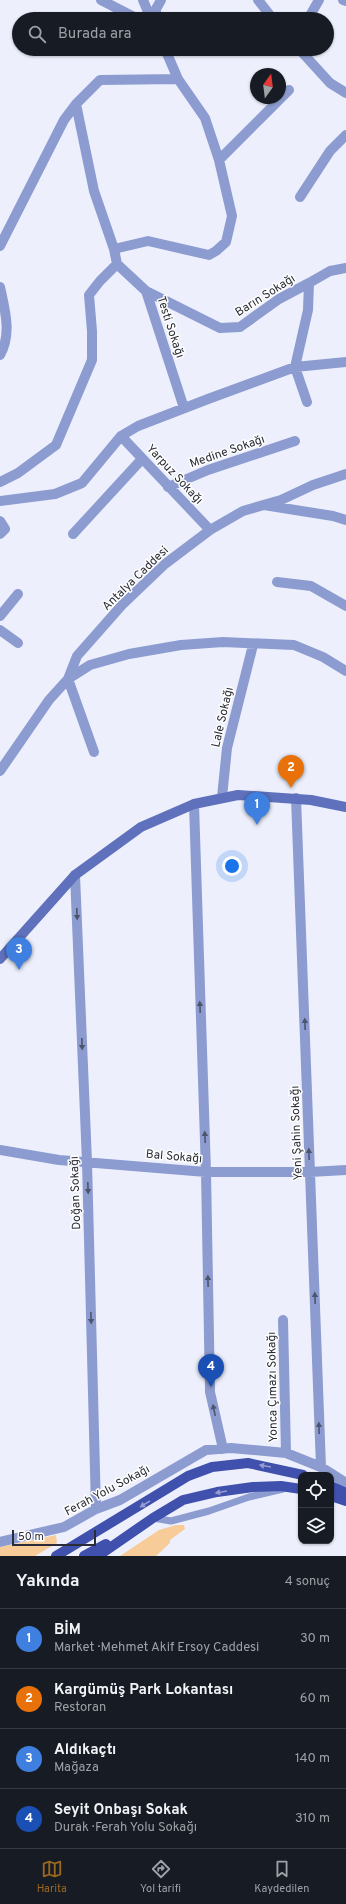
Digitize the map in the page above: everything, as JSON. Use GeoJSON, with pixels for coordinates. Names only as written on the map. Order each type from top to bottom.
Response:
{"type":"FeatureCollection","features":[{"type":"Feature","properties":{"kind":"main road"},"geometry":{"type":"LineString","coordinates":[[0,958],[75,875],[141,827],[194,804],[222,797],[238,795],[296,798],[346,807]]}},
{"type":"Feature","properties":{"kind":"main road"},"geometry":{"type":"LineString","coordinates":[[56,1556],[188,1476],[212,1467],[248,1463],[298,1474]]}},
{"type":"Feature","properties":{"kind":"main road"},"geometry":{"type":"LineString","coordinates":[[84,1556],[183,1500],[253,1486],[296,1488]]}},
{"type":"Feature","properties":{"kind":"main road"},"geometry":{"type":"LineString","coordinates":[[334,1487],[346,1493]]}},
{"type":"Feature","properties":{"kind":"main road"},"geometry":{"type":"LineString","coordinates":[[334,1497],[346,1501]]}},
{"type":"Feature","properties":{"kind":"main road"},"geometry":{"type":"LineString","coordinates":[[98,1556],[153,1518]]}},
{"type":"Feature","properties":{"kind":"street"},"geometry":{"type":"LineString","coordinates":[[101,0],[124,12]]}},
{"type":"Feature","properties":{"kind":"street"},"geometry":{"type":"LineString","coordinates":[[143,0],[148,12]]}},
{"type":"Feature","properties":{"kind":"street"},"geometry":{"type":"LineString","coordinates":[[156,12],[161,0]]}},
{"type":"Feature","properties":{"kind":"street"},"geometry":{"type":"LineString","coordinates":[[258,0],[267,12]]}},
{"type":"Feature","properties":{"kind":"street"},"geometry":{"type":"LineString","coordinates":[[312,12],[319,0]]}},
{"type":"Feature","properties":{"kind":"street"},"geometry":{"type":"LineString","coordinates":[[114,249],[148,241],[199,254],[209,255],[226,242],[232,216],[219,160],[205,118],[178,79],[168,56]]}},
{"type":"Feature","properties":{"kind":"street"},"geometry":{"type":"LineString","coordinates":[[305,56],[330,83],[346,93]]}},
{"type":"Feature","properties":{"kind":"street"},"geometry":{"type":"LineString","coordinates":[[0,246],[64,120],[76,104],[100,80],[178,79]]}},
{"type":"Feature","properties":{"kind":"street"},"geometry":{"type":"LineString","coordinates":[[219,160],[289,90]]}},
{"type":"Feature","properties":{"kind":"street"},"geometry":{"type":"LineString","coordinates":[[0,482],[18,473],[56,444],[92,360],[92,331],[89,295],[100,281],[117,264],[114,249],[94,191],[76,104]]}},
{"type":"Feature","properties":{"kind":"street"},"geometry":{"type":"LineString","coordinates":[[300,197],[330,151],[346,135]]}},
{"type":"Feature","properties":{"kind":"street","name":"Testi Sokağı"},"geometry":{"type":"LineString","coordinates":[[117,264],[146,291],[184,408]]}},
{"type":"Feature","properties":{"kind":"street","name":"Barın Sokağı"},"geometry":{"type":"LineString","coordinates":[[146,291],[220,328],[240,327],[279,300],[309,282],[330,272],[346,268]]}},
{"type":"Feature","properties":{"kind":"street","name":"Barın Sokağı"},"geometry":{"type":"LineString","coordinates":[[295,367],[308,310],[309,282]]}},
{"type":"Feature","properties":{"kind":"street"},"geometry":{"type":"LineString","coordinates":[[0,287],[7,318],[5,346],[0,355]]}},
{"type":"Feature","properties":{"kind":"street"},"geometry":{"type":"LineString","coordinates":[[0,501],[55,494],[82,483],[121,436],[138,426],[295,367],[346,362]]}},
{"type":"Feature","properties":{"kind":"street"},"geometry":{"type":"LineString","coordinates":[[295,367],[308,402]]}},
{"type":"Feature","properties":{"kind":"street","name":"Yarpuz Sokağı"},"geometry":{"type":"LineString","coordinates":[[121,436],[210,530]]}},
{"type":"Feature","properties":{"kind":"street","name":"Medine Sokağı"},"geometry":{"type":"LineString","coordinates":[[168,487],[208,470],[295,441]]}},
{"type":"Feature","properties":{"kind":"street"},"geometry":{"type":"LineString","coordinates":[[73,534],[142,459]]}},
{"type":"Feature","properties":{"kind":"street","name":"Antalya Caddesi"},"geometry":{"type":"LineString","coordinates":[[0,771],[50,700],[68,679],[77,656],[122,605],[165,564],[210,530],[243,510],[281,500],[313,485],[346,474]]}},
{"type":"Feature","properties":{"kind":"street"},"geometry":{"type":"LineString","coordinates":[[262,505],[333,516],[346,520]]}},
{"type":"Feature","properties":{"kind":"street"},"geometry":{"type":"LineString","coordinates":[[277,582],[312,586],[346,606]]}},
{"type":"Feature","properties":{"kind":"street"},"geometry":{"type":"LineString","coordinates":[[0,616],[18,594]]}},
{"type":"Feature","properties":{"kind":"street"},"geometry":{"type":"LineString","coordinates":[[0,630],[18,643]]}},
{"type":"Feature","properties":{"kind":"street"},"geometry":{"type":"LineString","coordinates":[[94,752],[68,679],[90,665],[129,654],[181,645],[223,642],[294,645],[323,657],[346,671]]}},
{"type":"Feature","properties":{"kind":"street","name":"Lale Sokağı"},"geometry":{"type":"LineString","coordinates":[[222,797],[227,748],[253,644]]}},
{"type":"Feature","properties":{"kind":"street","name":"Yeni Şahin Sokağı"},"geometry":{"type":"LineString","coordinates":[[296,798],[321,1466]]}},
{"type":"Feature","properties":{"kind":"street"},"geometry":{"type":"LineString","coordinates":[[194,804],[206,1172],[210,1392],[223,1449]]}},
{"type":"Feature","properties":{"kind":"street","name":"Doğan Sokağı"},"geometry":{"type":"LineString","coordinates":[[75,875],[87,1162],[96,1509]]}},
{"type":"Feature","properties":{"kind":"street","name":"Bal Sokağı"},"geometry":{"type":"LineString","coordinates":[[0,1150],[60,1160],[206,1172],[310,1172],[346,1170]]}},
{"type":"Feature","properties":{"kind":"street","name":"Yonca Çımazı Sokağı"},"geometry":{"type":"LineString","coordinates":[[284,1320],[286,1454]]}},
{"type":"Feature","properties":{"kind":"street","name":"Ferah Yolu Sokağı"},"geometry":{"type":"LineString","coordinates":[[1,1540],[64,1527],[96,1509],[120,1500],[206,1450],[231,1448],[286,1454],[321,1466],[346,1483]]}},
{"type":"Feature","properties":{"kind":"lane"},"geometry":{"type":"LineString","coordinates":[[153,1518],[171,1521],[249,1498],[296,1488]]}},
{"type":"Feature","properties":{"kind":"shaded area"},"geometry":{"type":"Polygon","coordinates":[[[176,1525],[184,1525],[185,1529],[170,1540],[170,1543],[156,1556],[120,1556],[159,1530],[176,1525]]]}},
{"type":"Feature","properties":{"kind":"shaded area"},"geometry":{"type":"Polygon","coordinates":[[[56,1535],[57,1543],[35,1556],[0,1556],[0,1547],[56,1535]]]}},
{"type":"Feature","properties":{"kind":"place","name":"Kargümüş Park Lokantası"},"geometry":{"type":"Point","coordinates":[291,788]}},
{"type":"Feature","properties":{"kind":"place","name":"BİM"},"geometry":{"type":"Point","coordinates":[257,825]}},
{"type":"Feature","properties":{"kind":"place","name":"Aldıkaçtı"},"geometry":{"type":"Point","coordinates":[19,970]}},
{"type":"Feature","properties":{"kind":"place","name":"Seyit Onbaşı Sokak"},"geometry":{"type":"Point","coordinates":[211,1387]}}]}
